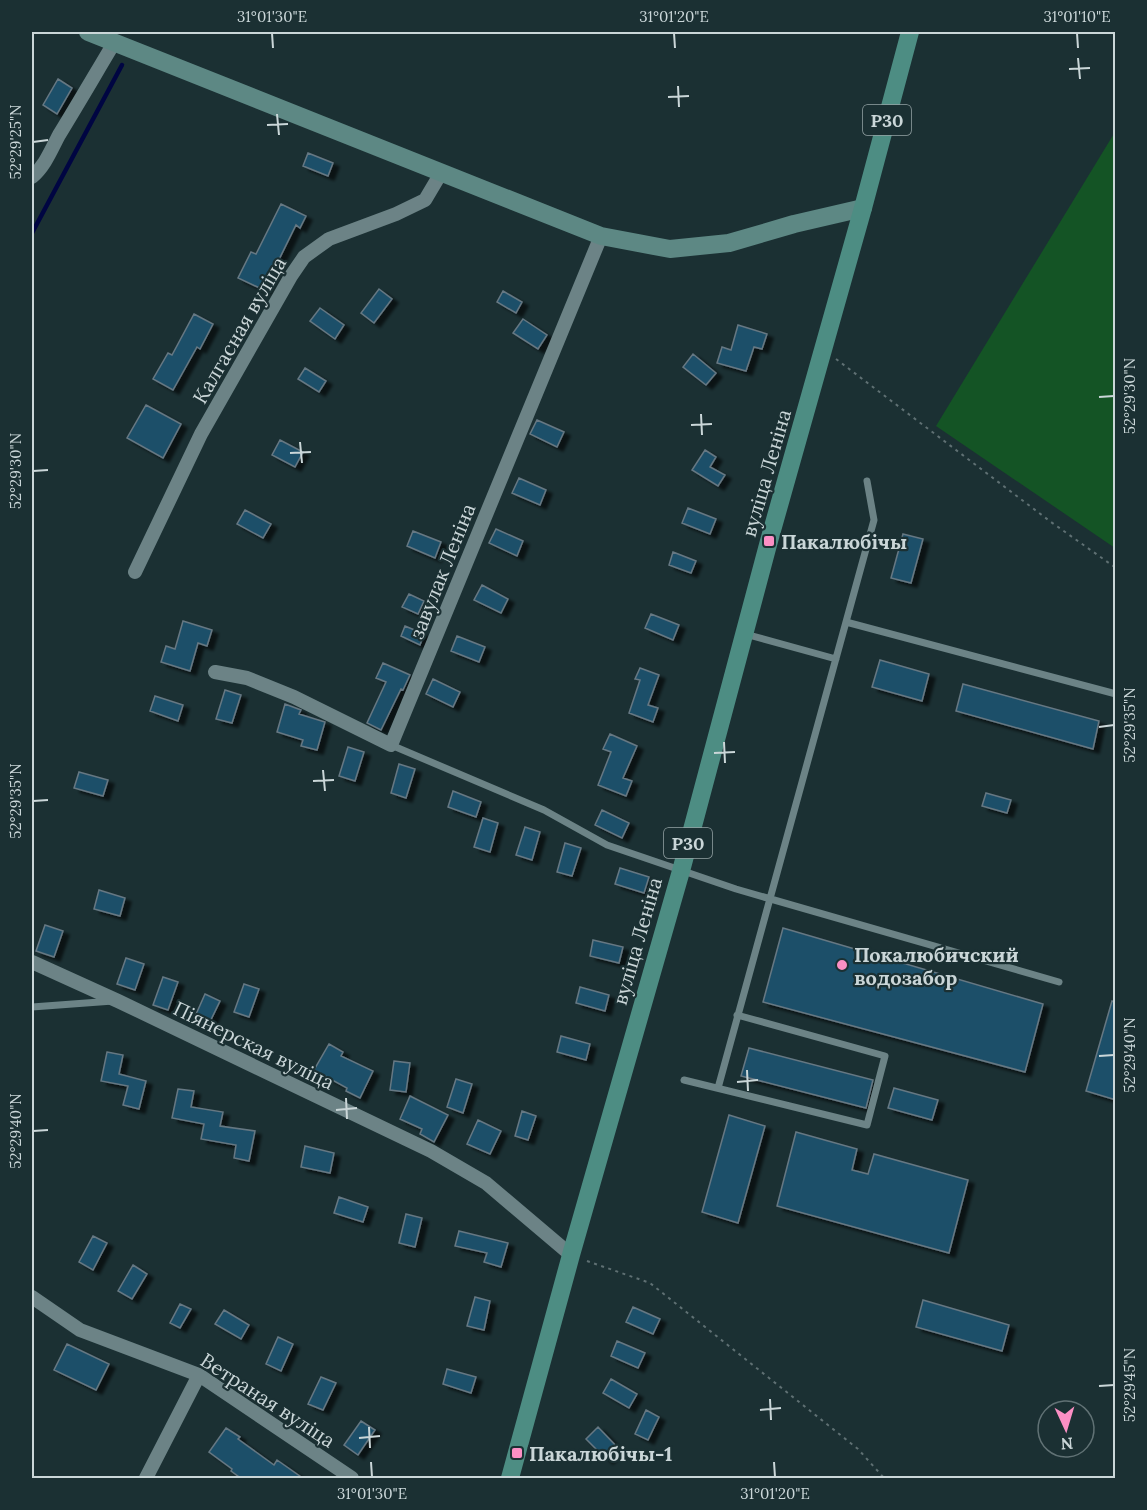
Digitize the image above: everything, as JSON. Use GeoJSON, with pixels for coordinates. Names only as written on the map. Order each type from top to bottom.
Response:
{"type":"FeatureCollection","features":[{"type":"Feature","properties":{"kind":"main road","name":"Р30"},"geometry":{"type":"LineString","coordinates":[[863,208],[910,32]]}},
{"type":"Feature","properties":{"kind":"main road","name":"вуліца Леніна"},"geometry":{"type":"LineString","coordinates":[[510,1479],[571,1255],[681,871],[744,634],[863,208]]}},
{"type":"Feature","properties":{"kind":"street"},"geometry":{"type":"LineString","coordinates":[[88,32],[601,236],[670,249],[729,243],[794,224],[863,208]]}},
{"type":"Feature","properties":{"kind":"street"},"geometry":{"type":"LineString","coordinates":[[32,177],[49,156],[114,43]]}},
{"type":"Feature","properties":{"kind":"street","name":"Калгасная вуліца"},"geometry":{"type":"LineString","coordinates":[[135,572],[201,434],[304,257],[329,239],[396,214],[425,200],[441,173]]}},
{"type":"Feature","properties":{"kind":"street","name":"завулак Леніна"},"geometry":{"type":"LineString","coordinates":[[391,745],[601,236]]}},
{"type":"Feature","properties":{"kind":"street"},"geometry":{"type":"LineString","coordinates":[[215,672],[247,678],[294,697],[391,745]]}},
{"type":"Feature","properties":{"kind":"street","name":"Піянерская вуліца"},"geometry":{"type":"LineString","coordinates":[[32,962],[431,1151],[486,1183],[571,1255]]}},
{"type":"Feature","properties":{"kind":"street","name":"Ветраная вуліца"},"geometry":{"type":"LineString","coordinates":[[32,1297],[80,1330],[199,1375],[352,1479]]}},
{"type":"Feature","properties":{"kind":"street"},"geometry":{"type":"LineString","coordinates":[[147,1479],[199,1375]]}},
{"type":"Feature","properties":{"kind":"lane"},"geometry":{"type":"LineString","coordinates":[[718,1088],[874,520],[867,481]]}},
{"type":"Feature","properties":{"kind":"lane"},"geometry":{"type":"LineString","coordinates":[[846,622],[1116,694]]}},
{"type":"Feature","properties":{"kind":"lane"},"geometry":{"type":"LineString","coordinates":[[744,634],[836,659]]}},
{"type":"Feature","properties":{"kind":"lane"},"geometry":{"type":"LineString","coordinates":[[391,745],[544,810],[607,845],[736,890],[1059,982]]}},
{"type":"Feature","properties":{"kind":"lane"},"geometry":{"type":"LineString","coordinates":[[32,1007],[118,1001]]}},
{"type":"Feature","properties":{"kind":"lane"},"geometry":{"type":"LineString","coordinates":[[684,1080],[867,1125],[885,1056],[737,1016]]}},
{"type":"Feature","properties":{"kind":"path"},"geometry":{"type":"LineString","coordinates":[[824,350],[1051,522],[1116,568]]}},
{"type":"Feature","properties":{"kind":"path"},"geometry":{"type":"LineString","coordinates":[[571,1255],[650,1283],[858,1449],[884,1479]]}},
{"type":"Feature","properties":{"kind":"green space"},"geometry":{"type":"Polygon","coordinates":[[[1115,132],[1115,548],[936,426],[1115,132]]]}},
{"type":"Feature","properties":{"kind":"building"},"geometry":{"type":"Polygon","coordinates":[[[58,79],[72,88],[57,114],[43,105],[58,79]]]}},
{"type":"Feature","properties":{"kind":"building"},"geometry":{"type":"Polygon","coordinates":[[[308,153],[333,163],[328,176],[303,166],[308,153]]]}},
{"type":"Feature","properties":{"kind":"building"},"geometry":{"type":"Polygon","coordinates":[[[281,204],[306,216],[300,228],[296,225],[264,290],[238,278],[251,252],[256,254],[281,204]]]}},
{"type":"Feature","properties":{"kind":"building"},"geometry":{"type":"Polygon","coordinates":[[[379,289],[392,299],[374,323],[361,313],[379,289]]]}},
{"type":"Feature","properties":{"kind":"building"},"geometry":{"type":"Polygon","coordinates":[[[503,291],[522,302],[516,313],[497,302],[503,291]]]}},
{"type":"Feature","properties":{"kind":"building"},"geometry":{"type":"Polygon","coordinates":[[[320,308],[344,325],[335,339],[310,321],[320,308]]]}},
{"type":"Feature","properties":{"kind":"building"},"geometry":{"type":"Polygon","coordinates":[[[194,314],[213,324],[200,349],[197,347],[173,390],[153,379],[168,353],[172,355],[194,314]]]}},
{"type":"Feature","properties":{"kind":"building"},"geometry":{"type":"Polygon","coordinates":[[[523,319],[547,335],[538,349],[513,333],[523,319]]]}},
{"type":"Feature","properties":{"kind":"building"},"geometry":{"type":"Polygon","coordinates":[[[738,325],[767,334],[762,349],[754,347],[746,371],[717,363],[722,347],[731,350],[738,325]]]}},
{"type":"Feature","properties":{"kind":"building"},"geometry":{"type":"Polygon","coordinates":[[[693,354],[716,373],[706,385],[683,367],[693,354]]]}},
{"type":"Feature","properties":{"kind":"building"},"geometry":{"type":"Polygon","coordinates":[[[305,368],[326,381],[319,392],[298,379],[305,368]]]}},
{"type":"Feature","properties":{"kind":"building"},"geometry":{"type":"Polygon","coordinates":[[[146,405],[181,424],[163,458],[127,438],[146,405]]]}},
{"type":"Feature","properties":{"kind":"building"},"geometry":{"type":"Polygon","coordinates":[[[537,420],[564,432],[557,447],[530,434],[537,420]]]}},
{"type":"Feature","properties":{"kind":"building"},"geometry":{"type":"Polygon","coordinates":[[[280,440],[303,452],[295,467],[272,455],[280,440]]]}},
{"type":"Feature","properties":{"kind":"building"},"geometry":{"type":"Polygon","coordinates":[[[705,450],[716,457],[710,467],[725,475],[718,486],[692,470],[705,450]]]}},
{"type":"Feature","properties":{"kind":"building"},"geometry":{"type":"Polygon","coordinates":[[[519,478],[546,490],[540,505],[512,493],[519,478]]]}},
{"type":"Feature","properties":{"kind":"building"},"geometry":{"type":"Polygon","coordinates":[[[688,508],[716,519],[710,534],[682,523],[688,508]]]}},
{"type":"Feature","properties":{"kind":"building"},"geometry":{"type":"Polygon","coordinates":[[[245,510],[271,524],[263,538],[237,524],[245,510]]]}},
{"type":"Feature","properties":{"kind":"building"},"geometry":{"type":"Polygon","coordinates":[[[496,529],[523,541],[517,556],[489,543],[496,529]]]}},
{"type":"Feature","properties":{"kind":"building"},"geometry":{"type":"Polygon","coordinates":[[[413,531],[441,542],[435,558],[407,546],[413,531]]]}},
{"type":"Feature","properties":{"kind":"building"},"geometry":{"type":"Polygon","coordinates":[[[903,534],[923,539],[911,583],[891,578],[903,534]]]}},
{"type":"Feature","properties":{"kind":"building"},"geometry":{"type":"Polygon","coordinates":[[[673,552],[696,561],[691,573],[669,565],[673,552]]]}},
{"type":"Feature","properties":{"kind":"building"},"geometry":{"type":"Polygon","coordinates":[[[482,585],[508,599],[501,613],[474,600],[482,585]]]}},
{"type":"Feature","properties":{"kind":"building"},"geometry":{"type":"Polygon","coordinates":[[[409,594],[424,601],[418,614],[402,607],[409,594]]]}},
{"type":"Feature","properties":{"kind":"building"},"geometry":{"type":"Polygon","coordinates":[[[651,614],[679,625],[673,640],[645,628],[651,614]]]}},
{"type":"Feature","properties":{"kind":"building"},"geometry":{"type":"Polygon","coordinates":[[[183,621],[212,630],[207,646],[198,643],[190,671],[161,662],[166,646],[175,649],[183,621]]]}},
{"type":"Feature","properties":{"kind":"building"},"geometry":{"type":"Polygon","coordinates":[[[405,626],[424,634],[420,645],[401,636],[405,626]]]}},
{"type":"Feature","properties":{"kind":"building"},"geometry":{"type":"Polygon","coordinates":[[[457,636],[485,647],[479,662],[451,651],[457,636]]]}},
{"type":"Feature","properties":{"kind":"building"},"geometry":{"type":"Polygon","coordinates":[[[880,660],[929,674],[922,701],[872,687],[880,660]]]}},
{"type":"Feature","properties":{"kind":"building"},"geometry":{"type":"Polygon","coordinates":[[[383,663],[410,675],[381,730],[367,723],[386,682],[376,678],[383,663]]]}},
{"type":"Feature","properties":{"kind":"building"},"geometry":{"type":"Polygon","coordinates":[[[640,668],[659,675],[648,705],[658,708],[653,722],[629,713],[640,680],[635,679],[640,668]]]}},
{"type":"Feature","properties":{"kind":"building"},"geometry":{"type":"Polygon","coordinates":[[[433,679],[460,692],[453,707],[426,694],[433,679]]]}},
{"type":"Feature","properties":{"kind":"building"},"geometry":{"type":"Polygon","coordinates":[[[963,684],[1099,721],[1093,749],[956,711],[963,684]]]}},
{"type":"Feature","properties":{"kind":"building"},"geometry":{"type":"Polygon","coordinates":[[[225,690],[241,695],[232,723],[216,719],[225,690]]]}},
{"type":"Feature","properties":{"kind":"building"},"geometry":{"type":"Polygon","coordinates":[[[155,696],[183,705],[178,721],[150,711],[155,696]]]}},
{"type":"Feature","properties":{"kind":"building"},"geometry":{"type":"Polygon","coordinates":[[[285,704],[301,710],[299,714],[325,722],[317,750],[301,746],[303,740],[277,732],[285,704]]]}},
{"type":"Feature","properties":{"kind":"building"},"geometry":{"type":"Polygon","coordinates":[[[610,734],[637,746],[623,778],[632,781],[626,796],[598,785],[611,752],[603,749],[610,734]]]}},
{"type":"Feature","properties":{"kind":"building"},"geometry":{"type":"Polygon","coordinates":[[[348,747],[364,752],[355,781],[339,776],[348,747]]]}},
{"type":"Feature","properties":{"kind":"building"},"geometry":{"type":"Polygon","coordinates":[[[399,764],[415,769],[406,798],[391,793],[399,764]]]}},
{"type":"Feature","properties":{"kind":"building"},"geometry":{"type":"Polygon","coordinates":[[[79,772],[108,780],[103,796],[74,788],[79,772]]]}},
{"type":"Feature","properties":{"kind":"building"},"geometry":{"type":"Polygon","coordinates":[[[453,791],[481,802],[476,817],[448,807],[453,791]]]}},
{"type":"Feature","properties":{"kind":"building"},"geometry":{"type":"Polygon","coordinates":[[[986,793],[1011,800],[1007,813],[982,806],[986,793]]]}},
{"type":"Feature","properties":{"kind":"building"},"geometry":{"type":"Polygon","coordinates":[[[602,810],[629,823],[622,838],[595,825],[602,810]]]}},
{"type":"Feature","properties":{"kind":"building"},"geometry":{"type":"Polygon","coordinates":[[[483,818],[498,823],[490,852],[474,847],[483,818]]]}},
{"type":"Feature","properties":{"kind":"building"},"geometry":{"type":"Polygon","coordinates":[[[525,827],[540,832],[532,860],[516,855],[525,827]]]}},
{"type":"Feature","properties":{"kind":"building"},"geometry":{"type":"Polygon","coordinates":[[[565,843],[581,848],[572,876],[557,872],[565,843]]]}},
{"type":"Feature","properties":{"kind":"building"},"geometry":{"type":"Polygon","coordinates":[[[620,868],[649,877],[644,893],[615,884],[620,868]]]}},
{"type":"Feature","properties":{"kind":"building"},"geometry":{"type":"Polygon","coordinates":[[[99,890],[125,898],[120,916],[94,909],[99,890]]]}},
{"type":"Feature","properties":{"kind":"building"},"geometry":{"type":"Polygon","coordinates":[[[45,925],[63,931],[54,957],[36,951],[45,925]]]}},
{"type":"Feature","properties":{"kind":"building","name":"Покалюбичский водозабор"},"geometry":{"type":"Polygon","coordinates":[[[783,928],[1043,1004],[1025,1072],[763,1002],[783,928]]]}},
{"type":"Feature","properties":{"kind":"building"},"geometry":{"type":"Polygon","coordinates":[[[593,940],[623,947],[619,963],[590,956],[593,940]]]}},
{"type":"Feature","properties":{"kind":"building"},"geometry":{"type":"Polygon","coordinates":[[[126,958],[144,964],[135,990],[117,984],[126,958]]]}},
{"type":"Feature","properties":{"kind":"building"},"geometry":{"type":"Polygon","coordinates":[[[163,977],[178,982],[168,1010],[153,1005],[163,977]]]}},
{"type":"Feature","properties":{"kind":"building"},"geometry":{"type":"Polygon","coordinates":[[[244,984],[259,989],[249,1017],[234,1012],[244,984]]]}},
{"type":"Feature","properties":{"kind":"building"},"geometry":{"type":"Polygon","coordinates":[[[580,987],[609,995],[605,1011],[576,1003],[580,987]]]}},
{"type":"Feature","properties":{"kind":"building"},"geometry":{"type":"Polygon","coordinates":[[[205,994],[220,1001],[207,1028],[193,1021],[205,994]]]}},
{"type":"Feature","properties":{"kind":"building"},"geometry":{"type":"Polygon","coordinates":[[[1112,1001],[1116,1002],[1116,1100],[1086,1091],[1112,1001]]]}},
{"type":"Feature","properties":{"kind":"building"},"geometry":{"type":"Polygon","coordinates":[[[561,1036],[590,1044],[586,1060],[557,1052],[561,1036]]]}},
{"type":"Feature","properties":{"kind":"building"},"geometry":{"type":"Polygon","coordinates":[[[329,1044],[343,1052],[341,1056],[373,1071],[360,1098],[314,1070],[329,1044]]]}},
{"type":"Feature","properties":{"kind":"building"},"geometry":{"type":"Polygon","coordinates":[[[749,1048],[873,1080],[866,1108],[741,1076],[749,1048]]]}},
{"type":"Feature","properties":{"kind":"building"},"geometry":{"type":"Polygon","coordinates":[[[107,1052],[123,1055],[119,1074],[146,1081],[139,1109],[123,1105],[128,1086],[101,1081],[107,1052]]]}},
{"type":"Feature","properties":{"kind":"building"},"geometry":{"type":"Polygon","coordinates":[[[394,1061],[410,1063],[406,1092],[390,1090],[394,1061]]]}},
{"type":"Feature","properties":{"kind":"building"},"geometry":{"type":"Polygon","coordinates":[[[456,1079],[472,1084],[463,1113],[447,1107],[456,1079]]]}},
{"type":"Feature","properties":{"kind":"building"},"geometry":{"type":"Polygon","coordinates":[[[894,1088],[938,1100],[932,1120],[888,1108],[894,1088]]]}},
{"type":"Feature","properties":{"kind":"building"},"geometry":{"type":"Polygon","coordinates":[[[178,1089],[194,1091],[191,1107],[223,1112],[220,1126],[255,1131],[249,1161],[234,1158],[236,1145],[201,1139],[204,1124],[172,1118],[178,1089]]]}},
{"type":"Feature","properties":{"kind":"building"},"geometry":{"type":"Polygon","coordinates":[[[410,1096],[448,1115],[434,1142],[420,1134],[422,1129],[400,1119],[410,1096]]]}},
{"type":"Feature","properties":{"kind":"building"},"geometry":{"type":"Polygon","coordinates":[[[522,1111],[536,1116],[528,1140],[515,1136],[522,1111]]]}},
{"type":"Feature","properties":{"kind":"building"},"geometry":{"type":"Polygon","coordinates":[[[729,1115],[765,1126],[738,1223],[702,1212],[729,1115]]]}},
{"type":"Feature","properties":{"kind":"building"},"geometry":{"type":"Polygon","coordinates":[[[478,1120],[501,1131],[490,1154],[467,1144],[478,1120]]]}},
{"type":"Feature","properties":{"kind":"building"},"geometry":{"type":"Polygon","coordinates":[[[796,1132],[857,1149],[852,1170],[868,1174],[874,1154],[968,1180],[949,1253],[777,1206],[796,1132]]]}},
{"type":"Feature","properties":{"kind":"building"},"geometry":{"type":"Polygon","coordinates":[[[305,1146],[334,1153],[330,1173],[301,1167],[305,1146]]]}},
{"type":"Feature","properties":{"kind":"building"},"geometry":{"type":"Polygon","coordinates":[[[339,1197],[368,1207],[363,1222],[334,1213],[339,1197]]]}},
{"type":"Feature","properties":{"kind":"building"},"geometry":{"type":"Polygon","coordinates":[[[406,1214],[422,1218],[415,1247],[399,1243],[406,1214]]]}},
{"type":"Feature","properties":{"kind":"building"},"geometry":{"type":"Polygon","coordinates":[[[459,1231],[508,1243],[501,1267],[484,1262],[487,1253],[455,1246],[459,1231]]]}},
{"type":"Feature","properties":{"kind":"building"},"geometry":{"type":"Polygon","coordinates":[[[93,1236],[107,1243],[93,1270],[79,1262],[93,1236]]]}},
{"type":"Feature","properties":{"kind":"building"},"geometry":{"type":"Polygon","coordinates":[[[133,1265],[147,1274],[132,1299],[118,1291],[133,1265]]]}},
{"type":"Feature","properties":{"kind":"building"},"geometry":{"type":"Polygon","coordinates":[[[475,1297],[490,1301],[484,1330],[467,1326],[475,1297]]]}},
{"type":"Feature","properties":{"kind":"building"},"geometry":{"type":"Polygon","coordinates":[[[923,1300],[1009,1325],[1002,1351],[916,1327],[923,1300]]]}},
{"type":"Feature","properties":{"kind":"building"},"geometry":{"type":"Polygon","coordinates":[[[180,1304],[191,1309],[180,1328],[170,1323],[180,1304]]]}},
{"type":"Feature","properties":{"kind":"building"},"geometry":{"type":"Polygon","coordinates":[[[633,1307],[660,1319],[653,1334],[626,1322],[633,1307]]]}},
{"type":"Feature","properties":{"kind":"building"},"geometry":{"type":"Polygon","coordinates":[[[224,1310],[249,1325],[241,1339],[215,1324],[224,1310]]]}},
{"type":"Feature","properties":{"kind":"building"},"geometry":{"type":"Polygon","coordinates":[[[278,1337],[293,1344],[281,1371],[266,1364],[278,1337]]]}},
{"type":"Feature","properties":{"kind":"building"},"geometry":{"type":"Polygon","coordinates":[[[617,1341],[645,1353],[638,1368],[611,1356],[617,1341]]]}},
{"type":"Feature","properties":{"kind":"building"},"geometry":{"type":"Polygon","coordinates":[[[67,1344],[109,1364],[96,1390],[54,1370],[67,1344]]]}},
{"type":"Feature","properties":{"kind":"building"},"geometry":{"type":"Polygon","coordinates":[[[447,1369],[476,1377],[471,1393],[443,1384],[447,1369]]]}},
{"type":"Feature","properties":{"kind":"building"},"geometry":{"type":"Polygon","coordinates":[[[321,1377],[336,1383],[323,1410],[308,1404],[321,1377]]]}},
{"type":"Feature","properties":{"kind":"building"},"geometry":{"type":"Polygon","coordinates":[[[611,1379],[637,1394],[629,1408],[603,1393],[611,1379]]]}},
{"type":"Feature","properties":{"kind":"building"},"geometry":{"type":"Polygon","coordinates":[[[646,1410],[659,1417],[648,1440],[635,1434],[646,1410]]]}},
{"type":"Feature","properties":{"kind":"building"},"geometry":{"type":"Polygon","coordinates":[[[361,1421],[375,1430],[358,1455],[344,1445],[361,1421]]]}},
{"type":"Feature","properties":{"kind":"building"},"geometry":{"type":"Polygon","coordinates":[[[598,1427],[619,1449],[607,1460],[586,1439],[598,1427]]]}},
{"type":"Feature","properties":{"kind":"building"},"geometry":{"type":"Polygon","coordinates":[[[226,1428],[274,1465],[277,1460],[304,1479],[242,1479],[209,1452],[226,1428]]]}},
{"type":"Feature","properties":{"kind":"waterway"},"geometry":{"type":"LineString","coordinates":[[32,233],[122,65]]}},
{"type":"Feature","properties":{"kind":"place","name":"Пакалюбічы"},"geometry":{"type":"Point","coordinates":[769,541]}},
{"type":"Feature","properties":{"kind":"place","name":"Покалюбичский водозабор"},"geometry":{"type":"Point","coordinates":[842,965]}},
{"type":"Feature","properties":{"kind":"place","name":"Пакалюбічы-1"},"geometry":{"type":"Point","coordinates":[517,1453]}}]}
